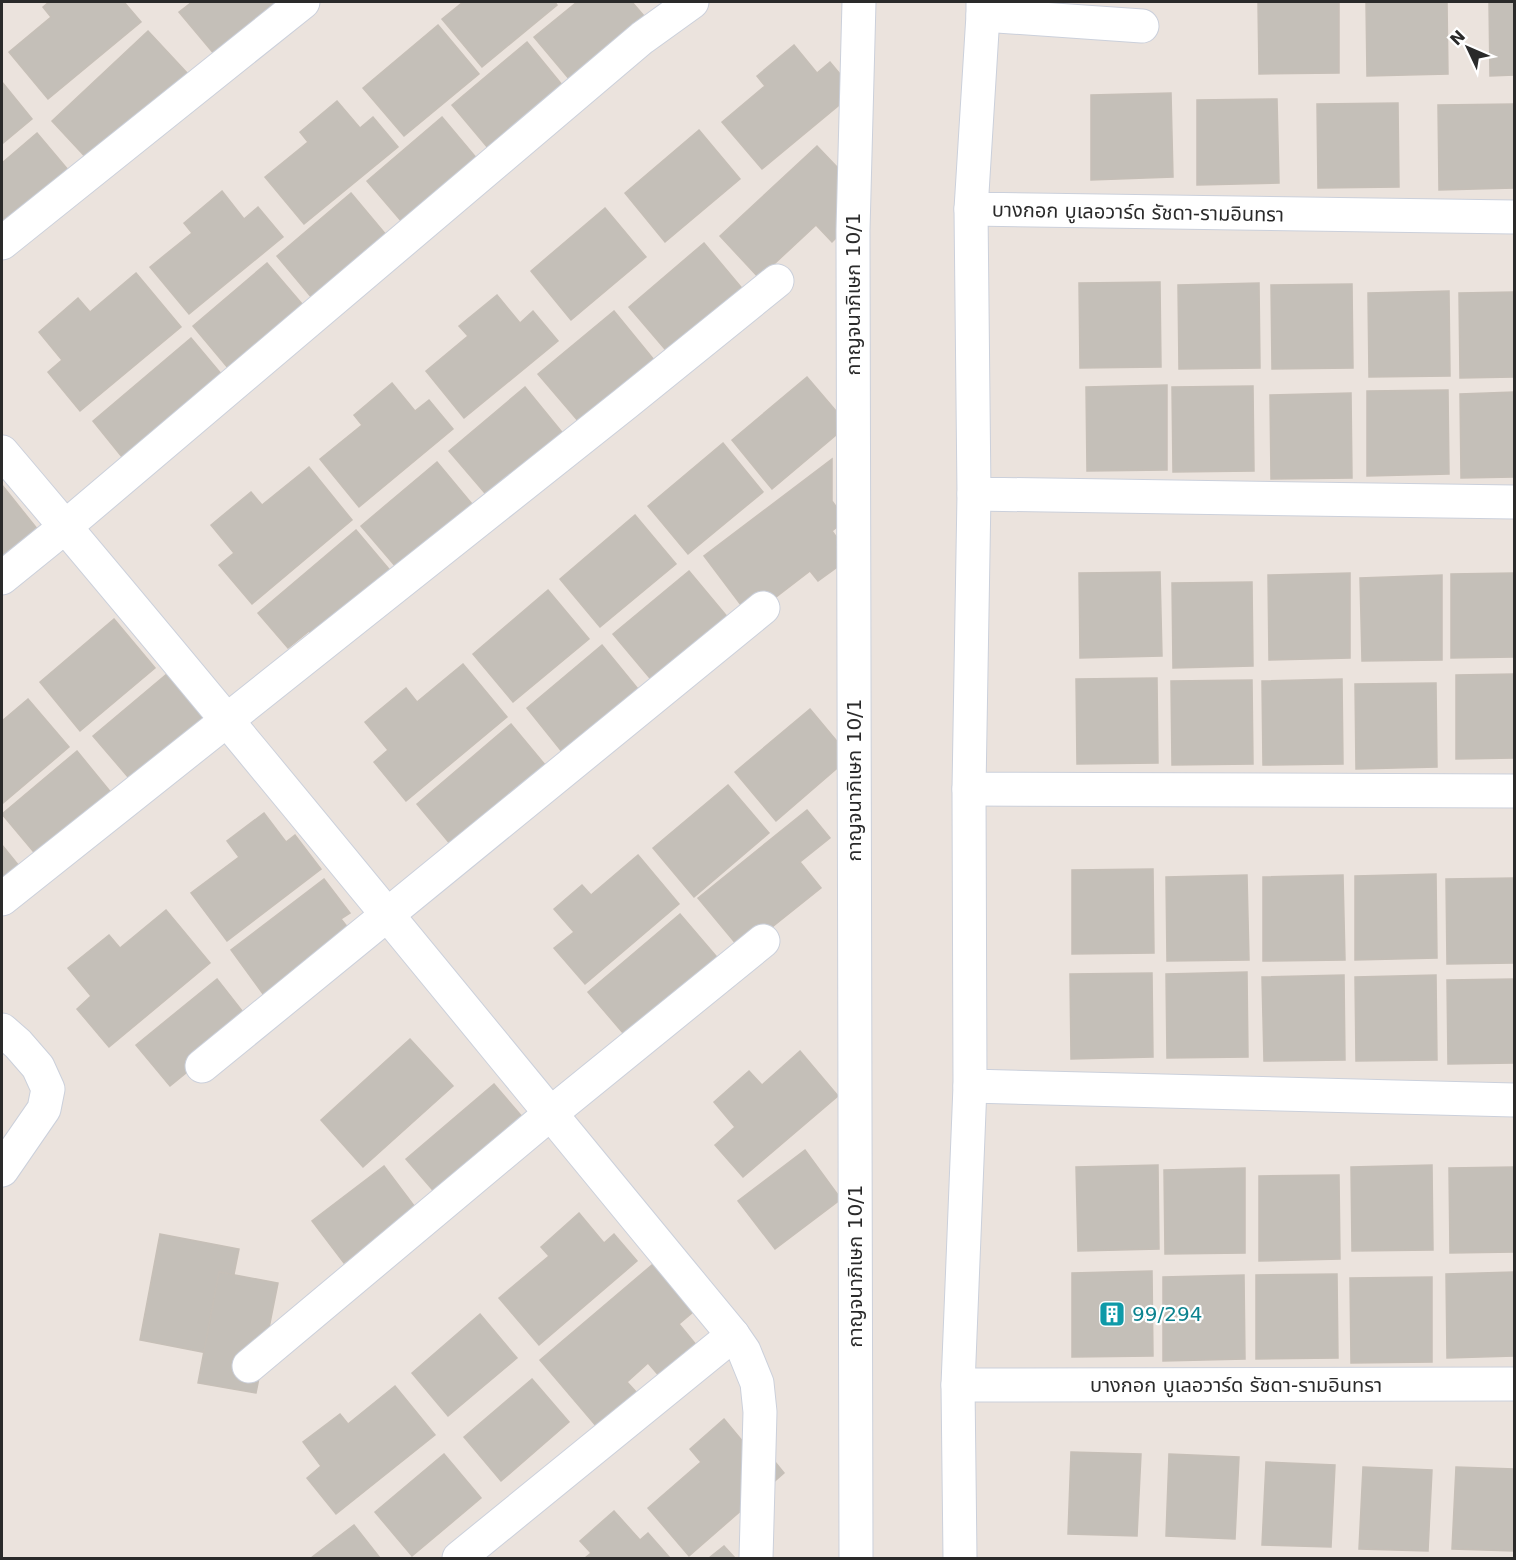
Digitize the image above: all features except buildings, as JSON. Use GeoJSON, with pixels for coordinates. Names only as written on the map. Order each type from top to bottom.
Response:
{"type":"FeatureCollection","features":[{"type":"Feature","properties":{"kind":"street"},"geometry":{"type":"LineString","coordinates":[[2,243],[303,2]]}},
{"type":"Feature","properties":{"kind":"street"},"geometry":{"type":"LineString","coordinates":[[2,578],[642,38],[692,2]]}},
{"type":"Feature","properties":{"kind":"street","name":"กาญจนาภิเษก 10/1"},"geometry":{"type":"LineString","coordinates":[[856,1558],[853,230],[859,2]]}},
{"type":"Feature","properties":{"kind":"street"},"geometry":{"type":"LineString","coordinates":[[983,8],[1142,26]]}},
{"type":"Feature","properties":{"kind":"street","name":"บางกอก บูเลอวาร์ด รัชดา-รามอินทรา"},"geometry":{"type":"LineString","coordinates":[[983,8],[971,209],[1515,217]]}},
{"type":"Feature","properties":{"kind":"street"},"geometry":{"type":"LineString","coordinates":[[960,1558],[958,1386],[970,1086],[969,789],[974,494],[971,209]]}},
{"type":"Feature","properties":{"kind":"street"},"geometry":{"type":"LineString","coordinates":[[2,899],[777,281]]}},
{"type":"Feature","properties":{"kind":"street"},"geometry":{"type":"LineString","coordinates":[[2,452],[388,914],[744,1351],[757,1383],[760,1412],[756,1558]]}},
{"type":"Feature","properties":{"kind":"street"},"geometry":{"type":"LineString","coordinates":[[974,494],[1515,502]]}},
{"type":"Feature","properties":{"kind":"street"},"geometry":{"type":"LineString","coordinates":[[202,1066],[763,608]]}},
{"type":"Feature","properties":{"kind":"street"},"geometry":{"type":"LineString","coordinates":[[969,789],[1515,791]]}},
{"type":"Feature","properties":{"kind":"street"},"geometry":{"type":"LineString","coordinates":[[249,1366],[550,1114],[763,941]]}},
{"type":"Feature","properties":{"kind":"street"},"geometry":{"type":"LineString","coordinates":[[2,1030],[38,1067],[48,1089],[44,1109],[2,1170]]}},
{"type":"Feature","properties":{"kind":"street"},"geometry":{"type":"LineString","coordinates":[[970,1086],[1515,1100]]}},
{"type":"Feature","properties":{"kind":"street"},"geometry":{"type":"LineString","coordinates":[[459,1558],[733,1335]]}},
{"type":"Feature","properties":{"kind":"street","name":"บางกอก บูเลอวาร์ด รัชดา-รามอินทรา"},"geometry":{"type":"LineString","coordinates":[[958,1386],[1515,1384]]}},
{"type":"Feature","properties":{"kind":"place","name":"99/294"},"geometry":{"type":"Point","coordinates":[1112,1314]}}]}
